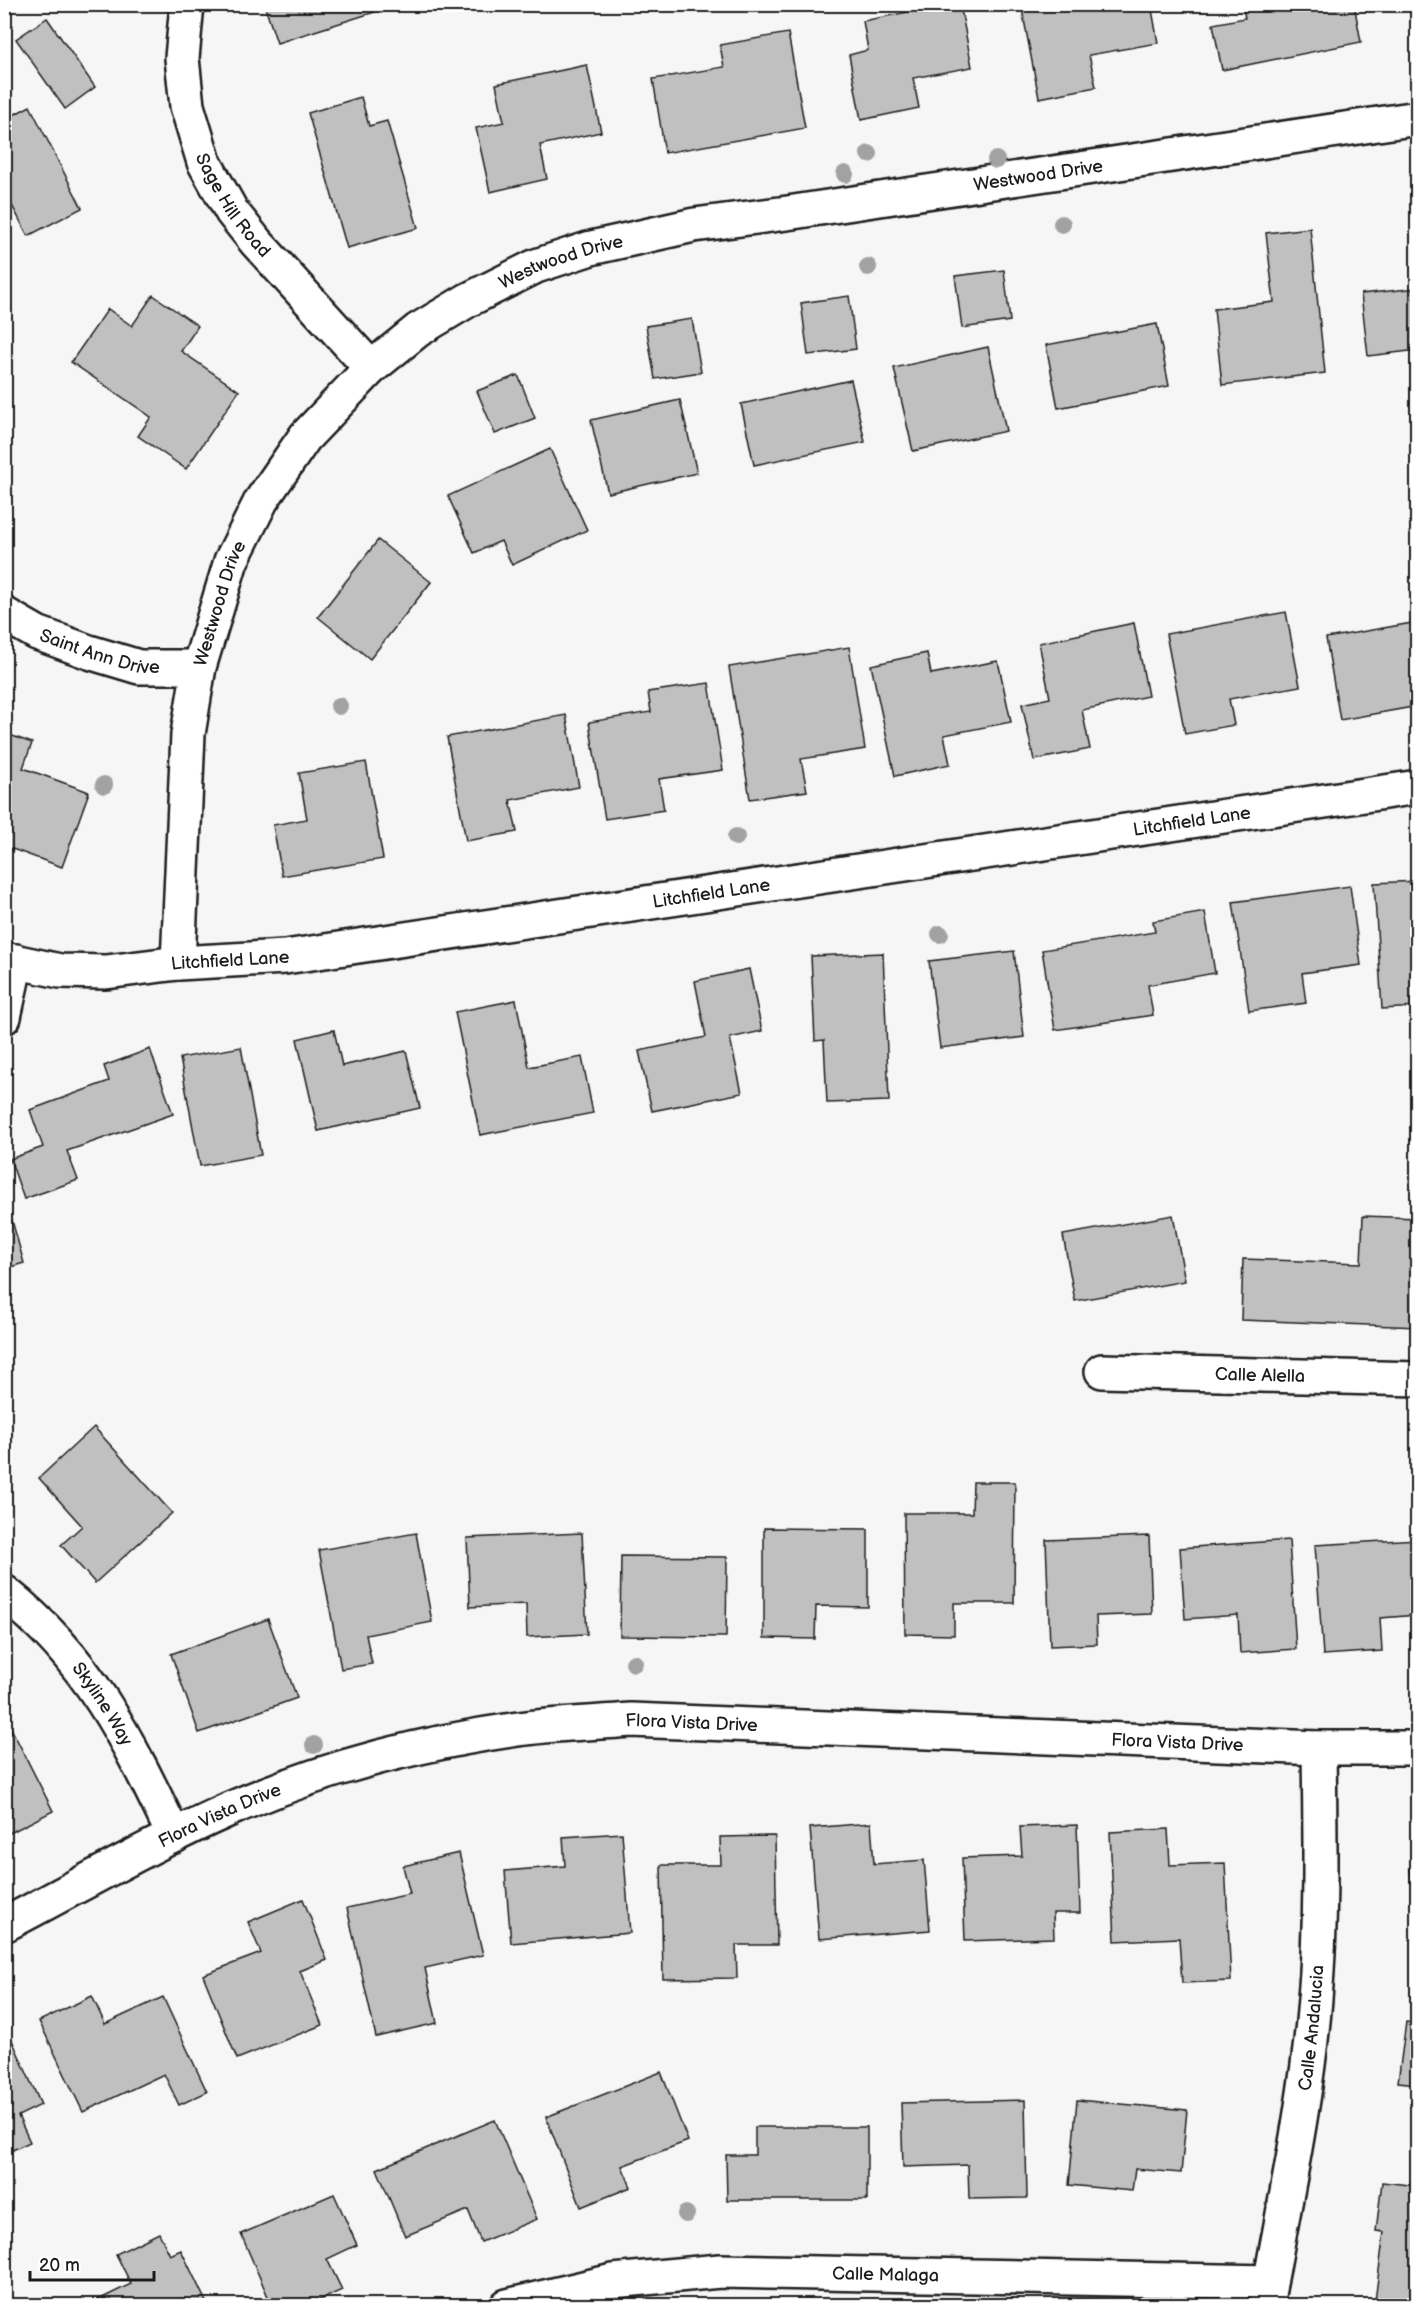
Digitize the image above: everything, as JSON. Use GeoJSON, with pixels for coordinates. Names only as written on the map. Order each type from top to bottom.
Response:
{"type":"FeatureCollection","features":[{"type":"Feature","properties":{"kind":"street","name":"Sage Hill Road"},"geometry":{"type":"LineString","coordinates":[[188,4],[182,58],[187,106],[204,162],[232,212],[256,242],[371,368]]}},
{"type":"Feature","properties":{"kind":"street","name":"Westwood Drive"},"geometry":{"type":"LineString","coordinates":[[178,963],[188,734],[199,667],[231,561],[261,501],[305,437],[371,368],[418,330],[468,300],[536,266],[591,248],[694,225],[788,213],[1418,118]]}},
{"type":"Feature","properties":{"kind":"street","name":"Saint Ann Drive"},"geometry":{"type":"LineString","coordinates":[[4,614],[37,633],[139,667],[199,667]]}},
{"type":"Feature","properties":{"kind":"street","name":"Litchfield Lane"},"geometry":{"type":"LineString","coordinates":[[10,960],[60,970],[106,972],[178,963],[285,957],[1418,787]]}},
{"type":"Feature","properties":{"kind":"street"},"geometry":{"type":"LineString","coordinates":[[4,1017],[10,960]]}},
{"type":"Feature","properties":{"kind":"street","name":"Calle Alella"},"geometry":{"type":"LineString","coordinates":[[1102,1371],[1418,1379]]}},
{"type":"Feature","properties":{"kind":"street","name":"Skyline Way"},"geometry":{"type":"LineString","coordinates":[[4,1592],[41,1622],[86,1675],[124,1734],[174,1836]]}},
{"type":"Feature","properties":{"kind":"street","name":"Flora Vista Drive"},"geometry":{"type":"LineString","coordinates":[[4,1925],[232,1808],[337,1769],[409,1749],[519,1729],[631,1720],[1319,1748],[1418,1748]]}},
{"type":"Feature","properties":{"kind":"street","name":"Calle Andalucia"},"geometry":{"type":"LineString","coordinates":[[1268,2294],[1303,2099],[1315,2000],[1319,1917],[1319,1748]]}},
{"type":"Feature","properties":{"kind":"street","name":"Calle Malaga"},"geometry":{"type":"LineString","coordinates":[[507,2306],[593,2295],[613,2281],[720,2271],[1268,2294]]}},
{"type":"Feature","properties":{"kind":"building"},"geometry":{"type":"Polygon","coordinates":[[[264,4],[380,4],[381,10],[277,43],[264,4]]]}},
{"type":"Feature","properties":{"kind":"building"},"geometry":{"type":"Polygon","coordinates":[[[947,4],[960,4],[972,67],[913,78],[919,108],[861,120],[849,55],[868,50],[863,21],[947,4]]]}},
{"type":"Feature","properties":{"kind":"building"},"geometry":{"type":"Polygon","coordinates":[[[1021,4],[1151,4],[1158,43],[1089,55],[1096,87],[1039,98],[1021,4]]]}},
{"type":"Feature","properties":{"kind":"building"},"geometry":{"type":"Polygon","coordinates":[[[1242,4],[1354,4],[1361,42],[1222,70],[1213,24],[1245,18],[1242,4]]]}},
{"type":"Feature","properties":{"kind":"building"},"geometry":{"type":"Polygon","coordinates":[[[47,18],[95,87],[65,109],[16,39],[47,18]]]}},
{"type":"Feature","properties":{"kind":"building"},"geometry":{"type":"Polygon","coordinates":[[[788,33],[805,128],[665,153],[653,79],[724,67],[720,45],[788,33]]]}},
{"type":"Feature","properties":{"kind":"building"},"geometry":{"type":"Polygon","coordinates":[[[587,65],[601,132],[540,145],[547,179],[490,192],[476,128],[504,122],[496,84],[587,65]]]}},
{"type":"Feature","properties":{"kind":"building"},"geometry":{"type":"Polygon","coordinates":[[[361,97],[369,126],[387,121],[418,228],[347,248],[308,113],[361,97]]]}},
{"type":"Feature","properties":{"kind":"building"},"geometry":{"type":"Polygon","coordinates":[[[30,106],[82,208],[28,236],[4,190],[4,120],[30,106]]]}},
{"type":"Feature","properties":{"kind":"building"},"geometry":{"type":"Polygon","coordinates":[[[1310,228],[1325,373],[1222,385],[1214,309],[1274,302],[1266,233],[1310,228]]]}},
{"type":"Feature","properties":{"kind":"building"},"geometry":{"type":"Polygon","coordinates":[[[1004,270],[1010,321],[962,328],[955,276],[1004,270]]]}},
{"type":"Feature","properties":{"kind":"building"},"geometry":{"type":"Polygon","coordinates":[[[1418,288],[1418,350],[1368,356],[1361,294],[1418,288]]]}},
{"type":"Feature","properties":{"kind":"building"},"geometry":{"type":"Polygon","coordinates":[[[153,295],[198,326],[181,351],[239,391],[186,469],[138,436],[151,417],[71,362],[108,309],[132,326],[153,295]]]}},
{"type":"Feature","properties":{"kind":"building"},"geometry":{"type":"Polygon","coordinates":[[[849,296],[856,349],[808,355],[801,303],[849,296]]]}},
{"type":"Feature","properties":{"kind":"building"},"geometry":{"type":"Polygon","coordinates":[[[692,319],[701,372],[655,379],[646,326],[692,319]]]}},
{"type":"Feature","properties":{"kind":"building"},"geometry":{"type":"Polygon","coordinates":[[[1157,324],[1169,386],[1058,408],[1046,345],[1157,324]]]}},
{"type":"Feature","properties":{"kind":"building"},"geometry":{"type":"Polygon","coordinates":[[[988,347],[1006,431],[913,451],[894,368],[988,347]]]}},
{"type":"Feature","properties":{"kind":"building"},"geometry":{"type":"Polygon","coordinates":[[[518,375],[535,418],[495,434],[477,391],[518,375]]]}},
{"type":"Feature","properties":{"kind":"building"},"geometry":{"type":"Polygon","coordinates":[[[851,380],[865,442],[754,465],[741,404],[851,380]]]}},
{"type":"Feature","properties":{"kind":"building"},"geometry":{"type":"Polygon","coordinates":[[[680,400],[697,473],[608,493],[591,420],[680,400]]]}},
{"type":"Feature","properties":{"kind":"building"},"geometry":{"type":"Polygon","coordinates":[[[550,449],[587,530],[512,565],[501,541],[474,553],[448,496],[550,449]]]}},
{"type":"Feature","properties":{"kind":"building"},"geometry":{"type":"Polygon","coordinates":[[[378,540],[431,582],[370,659],[318,617],[378,540]]]}},
{"type":"Feature","properties":{"kind":"building"},"geometry":{"type":"Polygon","coordinates":[[[1286,612],[1300,686],[1229,699],[1234,725],[1185,734],[1166,634],[1286,612]]]}},
{"type":"Feature","properties":{"kind":"building"},"geometry":{"type":"Polygon","coordinates":[[[1418,622],[1418,706],[1340,720],[1326,638],[1418,622]]]}},
{"type":"Feature","properties":{"kind":"building"},"geometry":{"type":"Polygon","coordinates":[[[1134,623],[1148,696],[1082,710],[1090,749],[1034,760],[1022,704],[1050,698],[1039,643],[1134,623]]]}},
{"type":"Feature","properties":{"kind":"building"},"geometry":{"type":"Polygon","coordinates":[[[849,647],[865,749],[801,759],[807,791],[750,799],[729,667],[849,647]]]}},
{"type":"Feature","properties":{"kind":"building"},"geometry":{"type":"Polygon","coordinates":[[[927,653],[931,674],[998,661],[1011,722],[944,735],[950,764],[895,776],[871,665],[927,653]]]}},
{"type":"Feature","properties":{"kind":"building"},"geometry":{"type":"Polygon","coordinates":[[[709,683],[723,770],[659,779],[664,810],[605,819],[589,722],[651,712],[648,692],[709,683]]]}},
{"type":"Feature","properties":{"kind":"building"},"geometry":{"type":"Polygon","coordinates":[[[566,715],[579,787],[510,800],[517,832],[466,841],[447,737],[566,715]]]}},
{"type":"Feature","properties":{"kind":"building"},"geometry":{"type":"Polygon","coordinates":[[[4,733],[32,743],[23,768],[89,792],[62,867],[4,846],[4,733]]]}},
{"type":"Feature","properties":{"kind":"building"},"geometry":{"type":"Polygon","coordinates":[[[366,762],[383,859],[282,876],[273,825],[307,819],[299,773],[366,762]]]}},
{"type":"Feature","properties":{"kind":"building"},"geometry":{"type":"Polygon","coordinates":[[[1418,881],[1418,1007],[1382,1009],[1374,883],[1418,881]]]}},
{"type":"Feature","properties":{"kind":"building"},"geometry":{"type":"Polygon","coordinates":[[[1350,886],[1361,965],[1302,973],[1306,1003],[1249,1011],[1233,902],[1350,886]]]}},
{"type":"Feature","properties":{"kind":"building"},"geometry":{"type":"Polygon","coordinates":[[[1205,912],[1215,973],[1148,985],[1153,1015],[1055,1030],[1042,950],[1155,932],[1153,921],[1205,912]]]}},
{"type":"Feature","properties":{"kind":"building"},"geometry":{"type":"Polygon","coordinates":[[[1014,951],[1024,1037],[940,1048],[929,961],[1014,951]]]}},
{"type":"Feature","properties":{"kind":"building"},"geometry":{"type":"Polygon","coordinates":[[[883,953],[889,1101],[827,1103],[824,1040],[815,1041],[811,956],[883,953]]]}},
{"type":"Feature","properties":{"kind":"building"},"geometry":{"type":"Polygon","coordinates":[[[749,969],[762,1031],[730,1038],[742,1093],[652,1111],[639,1051],[706,1037],[695,981],[749,969]]]}},
{"type":"Feature","properties":{"kind":"building"},"geometry":{"type":"Polygon","coordinates":[[[516,1000],[529,1067],[582,1057],[593,1113],[480,1135],[455,1012],[516,1000]]]}},
{"type":"Feature","properties":{"kind":"building"},"geometry":{"type":"Polygon","coordinates":[[[334,1030],[342,1066],[406,1051],[420,1108],[318,1131],[297,1039],[334,1030]]]}},
{"type":"Feature","properties":{"kind":"building"},"geometry":{"type":"Polygon","coordinates":[[[241,1047],[261,1155],[200,1166],[180,1058],[241,1047]]]}},
{"type":"Feature","properties":{"kind":"building"},"geometry":{"type":"Polygon","coordinates":[[[150,1049],[173,1114],[67,1151],[78,1180],[24,1199],[10,1159],[43,1147],[30,1110],[109,1081],[104,1066],[150,1049]]]}},
{"type":"Feature","properties":{"kind":"building"},"geometry":{"type":"Polygon","coordinates":[[[4,1192],[24,1263],[4,1269],[4,1192]]]}},
{"type":"Feature","properties":{"kind":"building"},"geometry":{"type":"Polygon","coordinates":[[[1173,1215],[1185,1281],[1075,1301],[1063,1235],[1173,1215]]]}},
{"type":"Feature","properties":{"kind":"building"},"geometry":{"type":"Polygon","coordinates":[[[1363,1216],[1418,1218],[1418,1327],[1241,1320],[1243,1259],[1361,1263],[1363,1216]]]}},
{"type":"Feature","properties":{"kind":"building"},"geometry":{"type":"Polygon","coordinates":[[[94,1427],[172,1513],[95,1583],[61,1545],[82,1526],[39,1478],[94,1427]]]}},
{"type":"Feature","properties":{"kind":"building"},"geometry":{"type":"Polygon","coordinates":[[[973,1482],[1015,1482],[1014,1603],[954,1603],[954,1635],[905,1634],[904,1513],[972,1513],[973,1482]]]}},
{"type":"Feature","properties":{"kind":"building"},"geometry":{"type":"Polygon","coordinates":[[[764,1528],[868,1529],[868,1607],[816,1606],[815,1639],[764,1638],[764,1528]]]}},
{"type":"Feature","properties":{"kind":"building"},"geometry":{"type":"Polygon","coordinates":[[[416,1533],[432,1622],[366,1635],[372,1664],[341,1669],[319,1550],[416,1533]]]}},
{"type":"Feature","properties":{"kind":"building"},"geometry":{"type":"Polygon","coordinates":[[[582,1533],[587,1634],[527,1637],[526,1604],[470,1607],[467,1538],[582,1533]]]}},
{"type":"Feature","properties":{"kind":"building"},"geometry":{"type":"Polygon","coordinates":[[[1149,1536],[1152,1614],[1096,1616],[1097,1644],[1050,1646],[1046,1540],[1149,1536]]]}},
{"type":"Feature","properties":{"kind":"building"},"geometry":{"type":"Polygon","coordinates":[[[1418,1539],[1418,1615],[1380,1618],[1382,1651],[1323,1655],[1315,1545],[1418,1539]]]}},
{"type":"Feature","properties":{"kind":"building"},"geometry":{"type":"Polygon","coordinates":[[[1289,1540],[1296,1649],[1240,1653],[1238,1615],[1185,1619],[1180,1548],[1289,1540]]]}},
{"type":"Feature","properties":{"kind":"building"},"geometry":{"type":"Polygon","coordinates":[[[621,1556],[727,1557],[726,1637],[620,1636],[621,1556]]]}},
{"type":"Feature","properties":{"kind":"building"},"geometry":{"type":"Polygon","coordinates":[[[268,1619],[297,1698],[199,1733],[171,1654],[268,1619]]]}},
{"type":"Feature","properties":{"kind":"building"},"geometry":{"type":"Polygon","coordinates":[[[8,1722],[53,1811],[4,1836],[4,1723],[8,1722]]]}},
{"type":"Feature","properties":{"kind":"building"},"geometry":{"type":"Polygon","coordinates":[[[871,1823],[874,1864],[924,1860],[930,1930],[819,1939],[810,1828],[871,1823]]]}},
{"type":"Feature","properties":{"kind":"building"},"geometry":{"type":"Polygon","coordinates":[[[1077,1825],[1080,1913],[1053,1913],[1054,1938],[965,1941],[962,1858],[1022,1856],[1020,1827],[1077,1825]]]}},
{"type":"Feature","properties":{"kind":"building"},"geometry":{"type":"Polygon","coordinates":[[[1168,1829],[1170,1865],[1225,1863],[1231,1981],[1182,1983],[1179,1938],[1115,1941],[1110,1832],[1168,1829]]]}},
{"type":"Feature","properties":{"kind":"building"},"geometry":{"type":"Polygon","coordinates":[[[622,1833],[630,1933],[511,1943],[505,1871],[565,1866],[563,1837],[622,1833]]]}},
{"type":"Feature","properties":{"kind":"building"},"geometry":{"type":"Polygon","coordinates":[[[775,1836],[777,1945],[736,1945],[737,1978],[663,1979],[661,1865],[721,1865],[720,1837],[775,1836]]]}},
{"type":"Feature","properties":{"kind":"building"},"geometry":{"type":"Polygon","coordinates":[[[459,1853],[483,1955],[425,1968],[437,2023],[376,2037],[347,1908],[410,1894],[403,1866],[459,1853]]]}},
{"type":"Feature","properties":{"kind":"building"},"geometry":{"type":"Polygon","coordinates":[[[1418,1868],[1418,1935],[1417,1935],[1410,1869],[1418,1868]]]}},
{"type":"Feature","properties":{"kind":"building"},"geometry":{"type":"Polygon","coordinates":[[[303,1899],[327,1960],[300,1971],[322,2025],[237,2059],[203,1975],[261,1953],[248,1922],[303,1899]]]}},
{"type":"Feature","properties":{"kind":"building"},"geometry":{"type":"Polygon","coordinates":[[[92,1996],[105,2024],[163,1997],[207,2092],[179,2105],[164,2074],[83,2112],[39,2021],[92,1996]]]}},
{"type":"Feature","properties":{"kind":"building"},"geometry":{"type":"Polygon","coordinates":[[[1406,2022],[1418,2024],[1418,2084],[1398,2082],[1406,2022]]]}},
{"type":"Feature","properties":{"kind":"building"},"geometry":{"type":"Polygon","coordinates":[[[12,2040],[41,2105],[18,2116],[30,2142],[4,2154],[4,2043],[12,2040]]]}},
{"type":"Feature","properties":{"kind":"building"},"geometry":{"type":"Polygon","coordinates":[[[661,2072],[688,2141],[622,2166],[631,2187],[581,2207],[546,2117],[661,2072]]]}},
{"type":"Feature","properties":{"kind":"building"},"geometry":{"type":"Polygon","coordinates":[[[1025,2100],[1027,2198],[969,2199],[968,2165],[903,2167],[901,2103],[1025,2100]]]}},
{"type":"Feature","properties":{"kind":"building"},"geometry":{"type":"Polygon","coordinates":[[[1077,2100],[1187,2110],[1181,2173],[1135,2169],[1132,2191],[1069,2185],[1077,2100]]]}},
{"type":"Feature","properties":{"kind":"building"},"geometry":{"type":"Polygon","coordinates":[[[495,2120],[537,2219],[481,2242],[468,2210],[405,2236],[377,2169],[495,2120]]]}},
{"type":"Feature","properties":{"kind":"building"},"geometry":{"type":"Polygon","coordinates":[[[755,2127],[867,2127],[867,2200],[727,2200],[726,2155],[755,2155],[755,2127]]]}},
{"type":"Feature","properties":{"kind":"building"},"geometry":{"type":"Polygon","coordinates":[[[1382,2182],[1418,2186],[1418,2306],[1375,2301],[1384,2232],[1376,2231],[1382,2182]]]}},
{"type":"Feature","properties":{"kind":"building"},"geometry":{"type":"Polygon","coordinates":[[[334,2194],[357,2245],[327,2259],[342,2290],[307,2306],[272,2306],[241,2234],[334,2194]]]}},
{"type":"Feature","properties":{"kind":"building"},"geometry":{"type":"Polygon","coordinates":[[[159,2233],[170,2255],[181,2250],[208,2306],[86,2306],[131,2284],[116,2254],[159,2233]]]}}]}
